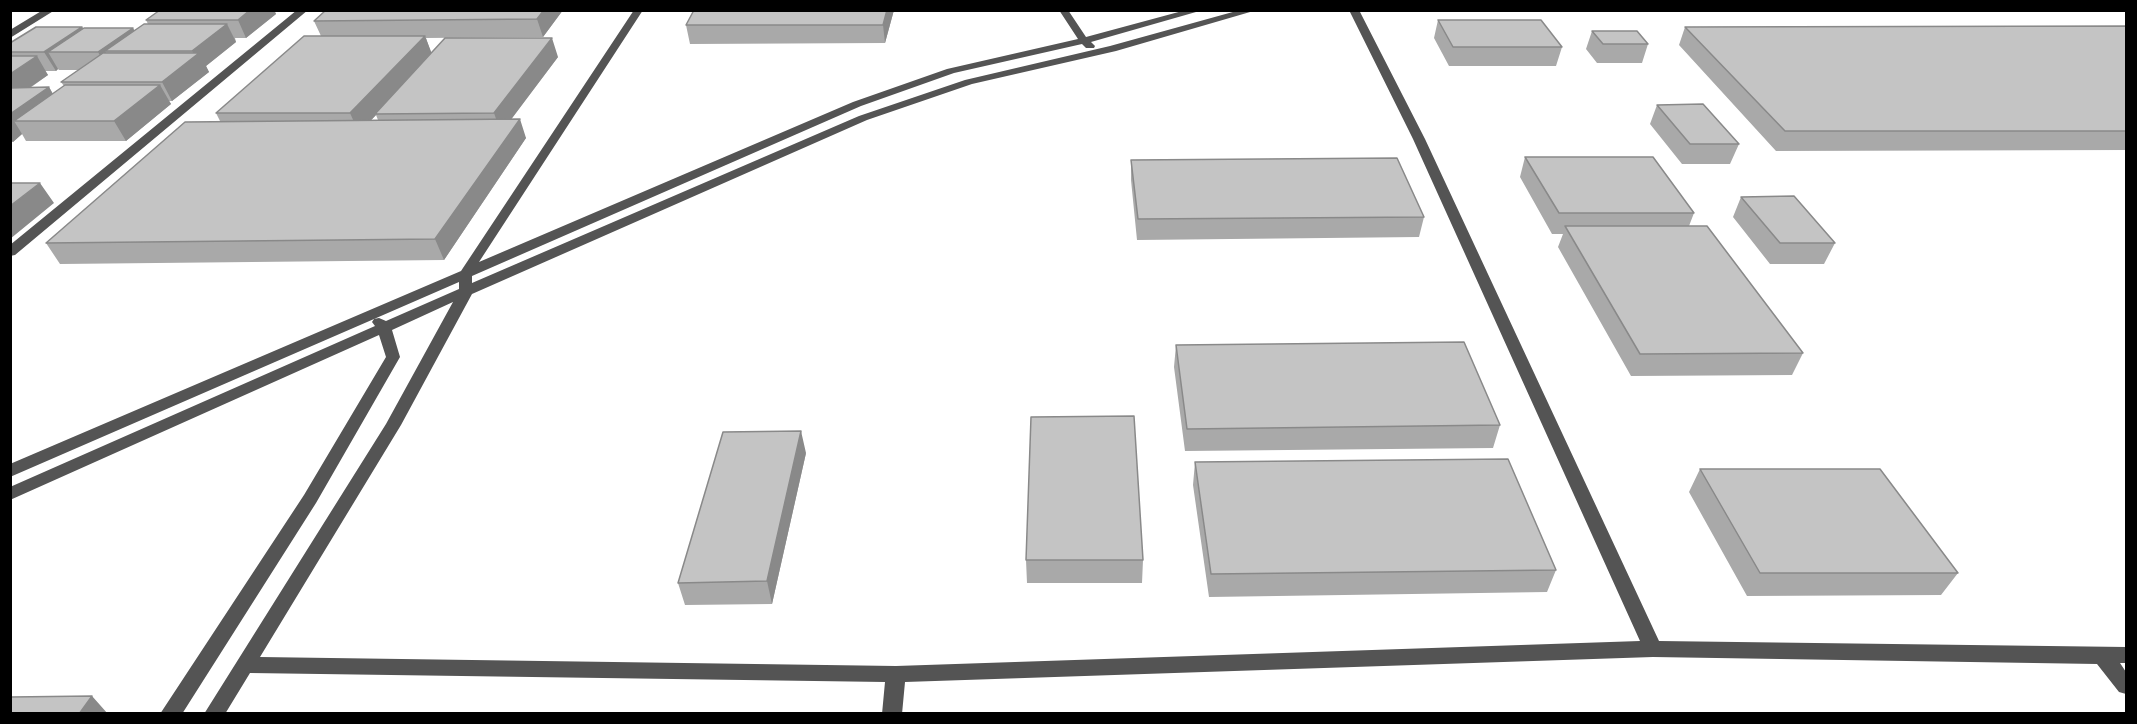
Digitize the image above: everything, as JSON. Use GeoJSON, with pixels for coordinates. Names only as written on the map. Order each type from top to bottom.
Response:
{"type":"FeatureCollection","features":[{"type":"Feature","properties":{"kind":"street"},"geometry":{"type":"LineString","coordinates":[[10,35],[51,10]]}},
{"type":"Feature","properties":{"kind":"street"},"geometry":{"type":"LineString","coordinates":[[10,252],[304,10]]}},
{"type":"Feature","properties":{"kind":"street"},"geometry":{"type":"LineString","coordinates":[[214,714],[393,425],[465,283],[639,10]]}},
{"type":"Feature","properties":{"kind":"street"},"geometry":{"type":"LineString","coordinates":[[1064,10],[1084,41],[1098,52]]}},
{"type":"Feature","properties":{"kind":"street"},"geometry":{"type":"LineString","coordinates":[[10,494],[384,328],[465,283],[857,104],[951,71],[1084,41],[1199,10]]}},
{"type":"Feature","properties":{"kind":"street"},"geometry":{"type":"LineString","coordinates":[[10,471],[371,315],[465,283],[863,118],[969,82],[1098,52],[1253,10]]}},
{"type":"Feature","properties":{"kind":"street"},"geometry":{"type":"LineString","coordinates":[[1354,10],[1419,139],[1653,649]]}},
{"type":"Feature","properties":{"kind":"street"},"geometry":{"type":"LineString","coordinates":[[170,714],[310,499],[393,357],[384,328],[371,315]]}},
{"type":"Feature","properties":{"kind":"street"},"geometry":{"type":"LineString","coordinates":[[244,665],[896,674],[1653,649],[2102,657],[2127,655]]}},
{"type":"Feature","properties":{"kind":"street"},"geometry":{"type":"LineString","coordinates":[[2102,657],[2127,686]]}},
{"type":"Feature","properties":{"kind":"street"},"geometry":{"type":"LineString","coordinates":[[892,714],[896,674]]}},
{"type":"Feature","properties":{"kind":"building"},"geometry":{"type":"Polygon","coordinates":[[[160,10],[250,10],[238,20],[146,20],[160,10]]]}},
{"type":"Feature","properties":{"kind":"building"},"geometry":{"type":"Polygon","coordinates":[[[326,10],[544,10],[537,19],[314,21],[326,10]]]}},
{"type":"Feature","properties":{"kind":"building"},"geometry":{"type":"Polygon","coordinates":[[[694,10],[887,10],[883,25],[686,25],[694,10]]]}},
{"type":"Feature","properties":{"kind":"building"},"geometry":{"type":"Polygon","coordinates":[[[1438,20],[1541,20],[1562,47],[1453,47],[1438,20]]]}},
{"type":"Feature","properties":{"kind":"building"},"geometry":{"type":"Polygon","coordinates":[[[144,24],[227,24],[192,51],[105,51],[144,24]]]}},
{"type":"Feature","properties":{"kind":"building"},"geometry":{"type":"Polygon","coordinates":[[[2127,26],[2127,131],[1785,131],[1685,27],[2127,26]]]}},
{"type":"Feature","properties":{"kind":"building"},"geometry":{"type":"Polygon","coordinates":[[[36,27],[82,27],[44,52],[10,52],[10,43],[36,27]]]}},
{"type":"Feature","properties":{"kind":"building"},"geometry":{"type":"Polygon","coordinates":[[[84,28],[133,28],[98,52],[48,52],[84,28]]]}},
{"type":"Feature","properties":{"kind":"building"},"geometry":{"type":"Polygon","coordinates":[[[1592,31],[1637,31],[1648,44],[1603,44],[1592,31]]]}},
{"type":"Feature","properties":{"kind":"building"},"geometry":{"type":"Polygon","coordinates":[[[304,36],[425,36],[350,113],[216,113],[304,36]]]}},
{"type":"Feature","properties":{"kind":"building"},"geometry":{"type":"Polygon","coordinates":[[[445,38],[552,38],[494,113],[375,114],[445,38]]]}},
{"type":"Feature","properties":{"kind":"building"},"geometry":{"type":"Polygon","coordinates":[[[103,53],[199,53],[162,82],[61,82],[103,53]]]}},
{"type":"Feature","properties":{"kind":"building"},"geometry":{"type":"Polygon","coordinates":[[[10,56],[37,56],[10,74],[10,56]]]}},
{"type":"Feature","properties":{"kind":"building"},"geometry":{"type":"Polygon","coordinates":[[[65,85],[160,85],[114,121],[14,121],[65,85]]]}},
{"type":"Feature","properties":{"kind":"building"},"geometry":{"type":"Polygon","coordinates":[[[49,87],[10,114],[10,88],[49,87]]]}},
{"type":"Feature","properties":{"kind":"building"},"geometry":{"type":"Polygon","coordinates":[[[1703,104],[1739,144],[1690,144],[1657,105],[1703,104]]]}},
{"type":"Feature","properties":{"kind":"building"},"geometry":{"type":"Polygon","coordinates":[[[520,119],[435,239],[46,243],[185,122],[520,119]]]}},
{"type":"Feature","properties":{"kind":"building"},"geometry":{"type":"Polygon","coordinates":[[[1525,157],[1653,157],[1694,213],[1559,213],[1525,157]]]}},
{"type":"Feature","properties":{"kind":"building"},"geometry":{"type":"Polygon","coordinates":[[[1397,158],[1424,217],[1138,219],[1131,160],[1397,158]]]}},
{"type":"Feature","properties":{"kind":"building"},"geometry":{"type":"Polygon","coordinates":[[[10,183],[40,183],[10,206],[10,183]]]}},
{"type":"Feature","properties":{"kind":"building"},"geometry":{"type":"Polygon","coordinates":[[[1794,196],[1835,243],[1780,243],[1741,197],[1794,196]]]}},
{"type":"Feature","properties":{"kind":"building"},"geometry":{"type":"Polygon","coordinates":[[[1565,226],[1707,226],[1803,353],[1640,354],[1565,226]]]}},
{"type":"Feature","properties":{"kind":"building"},"geometry":{"type":"Polygon","coordinates":[[[1464,342],[1500,425],[1187,429],[1176,345],[1464,342]]]}},
{"type":"Feature","properties":{"kind":"building"},"geometry":{"type":"Polygon","coordinates":[[[1134,416],[1143,560],[1026,560],[1031,417],[1134,416]]]}},
{"type":"Feature","properties":{"kind":"building"},"geometry":{"type":"Polygon","coordinates":[[[801,431],[767,581],[678,583],[723,432],[801,431]]]}},
{"type":"Feature","properties":{"kind":"building"},"geometry":{"type":"Polygon","coordinates":[[[1508,459],[1556,570],[1211,574],[1195,462],[1508,459]]]}},
{"type":"Feature","properties":{"kind":"building"},"geometry":{"type":"Polygon","coordinates":[[[1700,469],[1880,469],[1958,573],[1760,573],[1700,469]]]}},
{"type":"Feature","properties":{"kind":"building"},"geometry":{"type":"Polygon","coordinates":[[[92,696],[79,714],[10,714],[10,697],[92,696]]]}}]}
